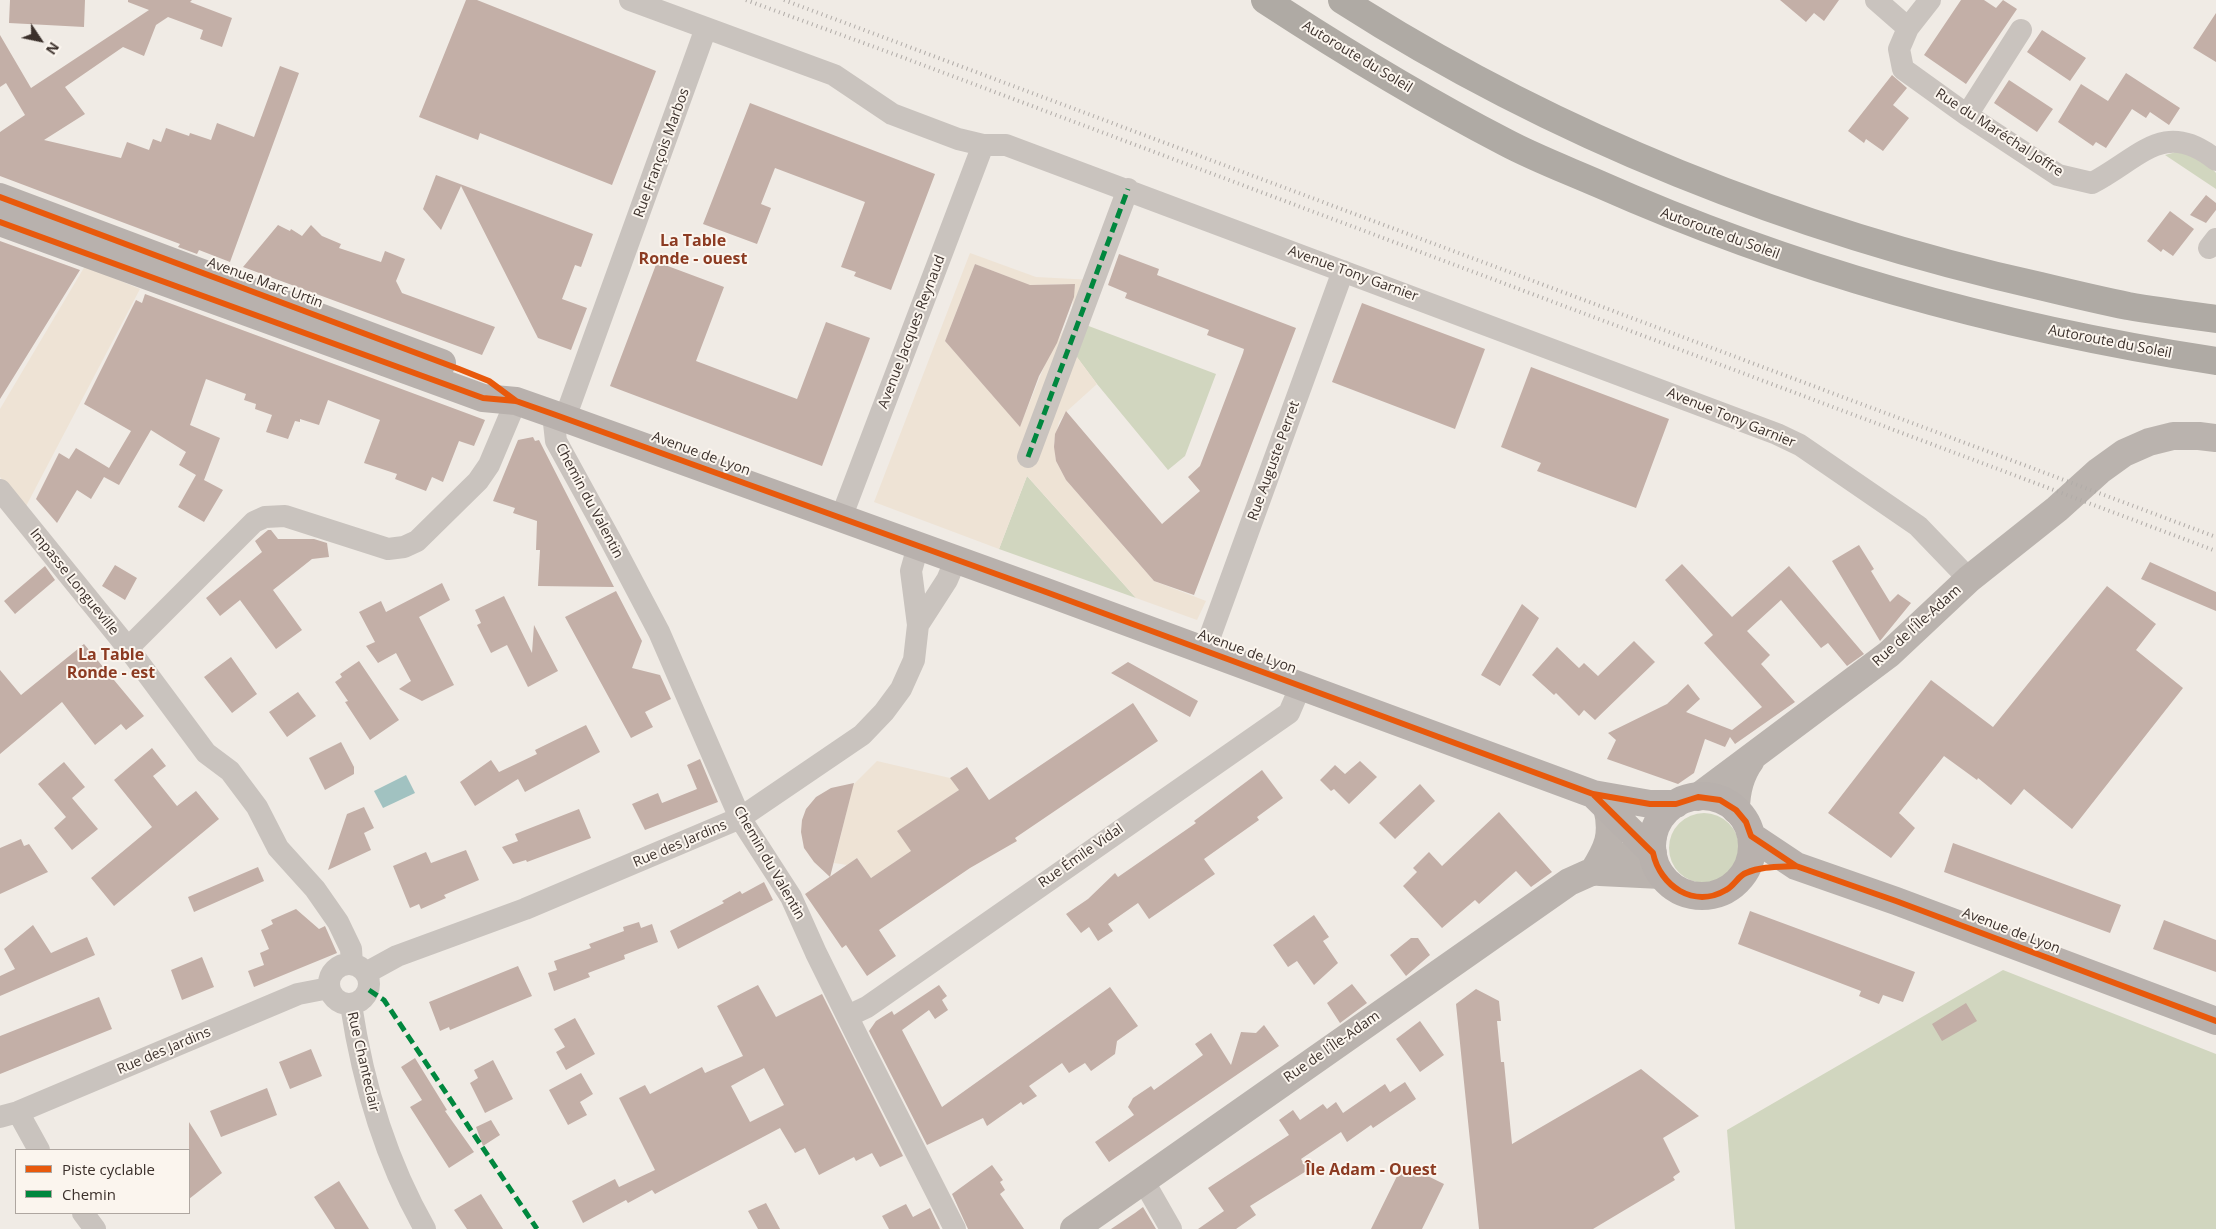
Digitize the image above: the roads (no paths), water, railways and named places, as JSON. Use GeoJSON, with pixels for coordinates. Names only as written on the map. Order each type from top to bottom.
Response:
{"type":"FeatureCollection","features":[{"type":"Feature","properties":{"kind":"highway","name":"Autoroute du Soleil"},"geometry":{"type":"LineString","coordinates":[[1265,0],[1357,60],[1506,143],[1665,214],[1815,269],[1968,313],[2131,348],[2216,361]]}},
{"type":"Feature","properties":{"kind":"highway"},"geometry":{"type":"LineString","coordinates":[[1342,0],[1377,22],[1524,104],[1682,175],[1818,226],[1974,271],[2126,306],[2216,319]]}},
{"type":"Feature","properties":{"kind":"main road","name":"Avenue Marc Urtin"},"geometry":{"type":"LineString","coordinates":[[0,197],[459,369],[489,381],[516,401]]}},
{"type":"Feature","properties":{"kind":"main road","name":"Avenue Marc Urtin"},"geometry":{"type":"LineString","coordinates":[[0,222],[483,398],[516,401],[559,416]]}},
{"type":"Feature","properties":{"kind":"main road","name":"Avenue de Lyon"},"geometry":{"type":"LineString","coordinates":[[559,416],[1300,685],[1600,800],[1653,852],[1676,889],[1688,894],[1714,895],[1736,883],[1744,873],[1752,849],[1751,836],[1746,822],[1736,810]]}},
{"type":"Feature","properties":{"kind":"main road"},"geometry":{"type":"LineString","coordinates":[[1600,800],[1650,804],[1687,800],[1720,800],[1736,810]]}},
{"type":"Feature","properties":{"kind":"main road"},"geometry":{"type":"LineString","coordinates":[[1653,852],[1665,813],[1687,800]]}},
{"type":"Feature","properties":{"kind":"main road","name":"Avenue de Lyon"},"geometry":{"type":"LineString","coordinates":[[1751,836],[1796,866],[1896,901],[2216,1020]]}},
{"type":"Feature","properties":{"kind":"main road","name":"Avenue de Lyon"},"geometry":{"type":"LineString","coordinates":[[1744,873],[1766,867],[1796,866]]}},
{"type":"Feature","properties":{"kind":"street","name":"Avenue Tony Garnier"},"geometry":{"type":"LineString","coordinates":[[630,0],[834,75],[892,114],[958,139],[983,145],[1006,145],[1128,189],[1777,434],[1800,446],[1918,526],[1969,579]]}},
{"type":"Feature","properties":{"kind":"street"},"geometry":{"type":"LineString","coordinates":[[1876,0],[1908,28]]}},
{"type":"Feature","properties":{"kind":"street","name":"Rue du Maréchal Joffre"},"geometry":{"type":"LineString","coordinates":[[1930,0],[1908,28],[1899,49],[1903,69],[2058,176],[2092,183],[2114,172],[2151,146],[2169,140],[2189,143],[2204,150],[2216,160]]}},
{"type":"Feature","properties":{"kind":"street","name":"Rue François Marbos"},"geometry":{"type":"LineString","coordinates":[[559,416],[706,28]]}},
{"type":"Feature","properties":{"kind":"street"},"geometry":{"type":"LineString","coordinates":[[1967,115],[2021,30]]}},
{"type":"Feature","properties":{"kind":"street","name":"Avenue Jacques Reynaud"},"geometry":{"type":"LineString","coordinates":[[841,518],[983,145]]}},
{"type":"Feature","properties":{"kind":"street"},"geometry":{"type":"LineString","coordinates":[[1028,457],[1128,189]]}},
{"type":"Feature","properties":{"kind":"street","name":"Rue Auguste Perret"},"geometry":{"type":"LineString","coordinates":[[1205,650],[1343,271]]}},
{"type":"Feature","properties":{"kind":"street"},"geometry":{"type":"LineString","coordinates":[[128,648],[254,522],[265,517],[285,516],[388,549],[404,547],[418,540],[478,481],[489,465],[516,401]]}},
{"type":"Feature","properties":{"kind":"street","name":"Chemin du Valentin"},"geometry":{"type":"LineString","coordinates":[[559,416],[556,441],[611,541],[664,644],[740,818],[791,897],[816,953],[955,1229]]}},
{"type":"Feature","properties":{"kind":"street","name":"Rue de l'Île-Adam"},"geometry":{"type":"LineString","coordinates":[[1687,800],[1751,760],[1890,654],[1969,579],[2057,510],[2099,471],[2124,453],[2148,442],[2173,436],[2216,438]]}},
{"type":"Feature","properties":{"kind":"street","name":"Impasse Longueville"},"geometry":{"type":"LineString","coordinates":[[0,490],[128,648],[206,753],[230,771],[257,807],[278,848],[315,889],[338,922],[359,968]]}},
{"type":"Feature","properties":{"kind":"street","name":"Rue des Jardins"},"geometry":{"type":"LineString","coordinates":[[359,968],[525,909],[740,818],[862,734],[884,712],[901,689],[914,660],[918,625],[911,571],[918,546]]}},
{"type":"Feature","properties":{"kind":"street","name":"Rue des Jardins"},"geometry":{"type":"LineString","coordinates":[[918,625],[947,580],[956,559]]}},
{"type":"Feature","properties":{"kind":"street","name":"Rue Émile Vidal"},"geometry":{"type":"LineString","coordinates":[[848,1016],[867,1007],[1043,882],[1289,713],[1300,685]]}},
{"type":"Feature","properties":{"kind":"street","name":"Rue de l'Île-Adam"},"geometry":{"type":"LineString","coordinates":[[1736,810],[1738,785],[1744,770],[1751,760]]}},
{"type":"Feature","properties":{"kind":"street"},"geometry":{"type":"LineString","coordinates":[[1593,872],[1604,855],[1610,838],[1611,822],[1600,800]]}},
{"type":"Feature","properties":{"kind":"street","name":"Rue de l'Île-Adam"},"geometry":{"type":"LineString","coordinates":[[1074,1229],[1568,882],[1593,872],[1616,871],[1653,852]]}},
{"type":"Feature","properties":{"kind":"street"},"geometry":{"type":"LineString","coordinates":[[344,964],[359,968],[370,984],[367,995],[357,1004],[343,1004],[336,1001],[329,988],[329,980],[332,973],[344,964]]}},
{"type":"Feature","properties":{"kind":"street","name":"Rue des Jardins"},"geometry":{"type":"LineString","coordinates":[[9,1114],[298,994],[329,988]]}},
{"type":"Feature","properties":{"kind":"street","name":"Rue Chanteclair"},"geometry":{"type":"LineString","coordinates":[[351,1005],[366,1088],[383,1142],[424,1229]]}},
{"type":"Feature","properties":{"kind":"street"},"geometry":{"type":"LineString","coordinates":[[9,1114],[37,1149]]}},
{"type":"Feature","properties":{"kind":"street"},"geometry":{"type":"LineString","coordinates":[[1143,1180],[1171,1229]]}},
{"type":"Feature","properties":{"kind":"street"},"geometry":{"type":"LineString","coordinates":[[84,1214],[94,1229]]}},
{"type":"Feature","properties":{"kind":"water"},"geometry":{"type":"Polygon","coordinates":[[[406,775],[415,793],[383,808],[374,791],[406,775]]]}},
{"type":"Feature","properties":{"kind":"railway"},"geometry":{"type":"LineString","coordinates":[[746,0],[2216,551]]}},
{"type":"Feature","properties":{"kind":"railway"},"geometry":{"type":"LineString","coordinates":[[784,0],[2216,537]]}},
{"type":"Feature","properties":{"kind":"district","name":"La Table Ronde - ouest"},"geometry":{"type":"Point","coordinates":[693,250]}},
{"type":"Feature","properties":{"kind":"district","name":"La Table Ronde - est"},"geometry":{"type":"Point","coordinates":[111,664]}},
{"type":"Feature","properties":{"kind":"district","name":"Île Adam - Ouest"},"geometry":{"type":"Point","coordinates":[1371,1170]}}]}
